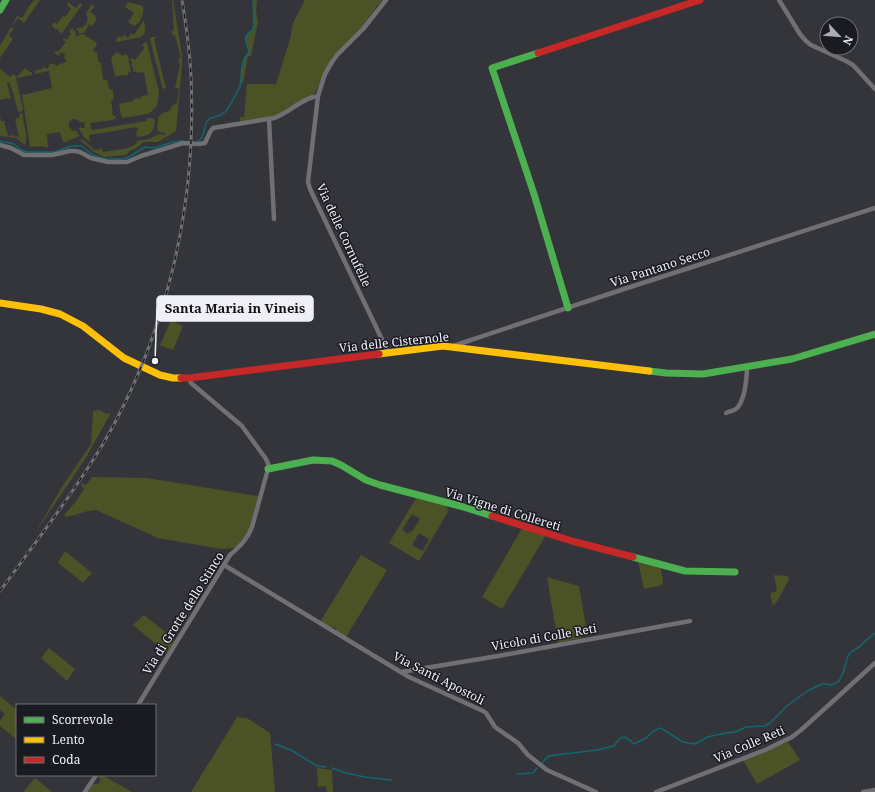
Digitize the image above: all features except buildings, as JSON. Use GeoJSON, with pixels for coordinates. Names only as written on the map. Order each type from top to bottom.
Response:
{"type":"FeatureCollection","features":[{"type":"Feature","properties":{"kind":"main road"},"geometry":{"type":"LineString","coordinates":[[0,10],[6,0]]}},
{"type":"Feature","properties":{"kind":"main road"},"geometry":{"type":"LineString","coordinates":[[568,308],[534,194],[492,68],[700,0]]}},
{"type":"Feature","properties":{"kind":"main road","name":"Via delle Cisternole"},"geometry":{"type":"LineString","coordinates":[[0,303],[41,309],[60,314],[82,326],[124,358],[160,375],[173,378],[189,378],[443,346],[666,373],[703,374],[792,359],[875,334]]}},
{"type":"Feature","properties":{"kind":"main road","name":"Via Vigne di Collereti"},"geometry":{"type":"LineString","coordinates":[[268,469],[313,460],[332,461],[341,464],[353,473],[380,485],[460,506],[572,542],[685,571],[735,572]]}},
{"type":"Feature","properties":{"kind":"street","name":"Via delle Cornufelle"},"geometry":{"type":"LineString","coordinates":[[386,0],[359,33],[334,60],[325,74],[318,96],[308,182],[388,352]]}},
{"type":"Feature","properties":{"kind":"street"},"geometry":{"type":"LineString","coordinates":[[779,0],[806,41],[811,45],[853,65],[875,89]]}},
{"type":"Feature","properties":{"kind":"street"},"geometry":{"type":"LineString","coordinates":[[0,145],[11,148],[24,155],[52,156],[74,151],[80,152],[91,158],[108,162],[127,162],[183,143],[199,144],[205,142],[213,128],[269,120],[311,97],[318,96]]}},
{"type":"Feature","properties":{"kind":"street"},"geometry":{"type":"LineString","coordinates":[[269,120],[274,219]]}},
{"type":"Feature","properties":{"kind":"street","name":"Via Pantano Secco"},"geometry":{"type":"LineString","coordinates":[[452,346],[875,208]]}},
{"type":"Feature","properties":{"kind":"street"},"geometry":{"type":"LineString","coordinates":[[726,413],[736,409],[739,405],[745,390],[747,367]]}},
{"type":"Feature","properties":{"kind":"street"},"geometry":{"type":"LineString","coordinates":[[189,378],[191,383],[242,426],[266,459],[269,466],[268,469]]}},
{"type":"Feature","properties":{"kind":"street","name":"Via di Grotte dello Stinco"},"geometry":{"type":"LineString","coordinates":[[139,704],[230,555],[245,541],[249,535],[268,469]]}},
{"type":"Feature","properties":{"kind":"street","name":"Via Santi Apostoli"},"geometry":{"type":"LineString","coordinates":[[224,565],[409,677],[483,711],[495,727],[518,743],[528,755],[541,766],[596,792]]}},
{"type":"Feature","properties":{"kind":"street","name":"Vicolo di Colle Reti"},"geometry":{"type":"LineString","coordinates":[[401,672],[690,621]]}},
{"type":"Feature","properties":{"kind":"street","name":"Via Colle Reti"},"geometry":{"type":"LineString","coordinates":[[656,792],[765,750],[792,737],[875,663]]}},
{"type":"Feature","properties":{"kind":"street"},"geometry":{"type":"LineString","coordinates":[[85,792],[95,776]]}},
{"type":"Feature","properties":{"kind":"street"},"geometry":{"type":"LineString","coordinates":[[863,792],[875,790]]}},
{"type":"Feature","properties":{"kind":"green space"},"geometry":{"type":"Polygon","coordinates":[[[34,0],[40,0],[24,23],[18,18],[11,27],[14,31],[12,30],[9,36],[13,39],[0,58],[0,46],[17,16],[22,18],[34,0]]]}},
{"type":"Feature","properties":{"kind":"green space"},"geometry":{"type":"Polygon","coordinates":[[[172,0],[182,55],[176,131],[158,142],[144,142],[126,155],[104,157],[94,152],[80,140],[82,139],[95,150],[102,149],[103,152],[130,147],[137,143],[137,141],[149,139],[159,134],[165,135],[165,133],[158,131],[158,120],[161,114],[169,111],[172,106],[177,103],[179,88],[175,88],[180,65],[178,58],[181,58],[175,35],[172,35],[172,31],[174,30],[172,0]]]}},
{"type":"Feature","properties":{"kind":"green space"},"geometry":{"type":"Polygon","coordinates":[[[253,0],[257,0],[256,11],[258,22],[251,56],[248,56],[243,83],[241,83],[242,67],[249,50],[246,37],[252,31],[254,25],[253,0]]]}},
{"type":"Feature","properties":{"kind":"green space"},"geometry":{"type":"Polygon","coordinates":[[[305,0],[383,0],[362,27],[333,56],[315,93],[276,117],[240,122],[240,117],[244,117],[247,84],[276,84],[290,39],[293,23],[305,0]]]}},
{"type":"Feature","properties":{"kind":"green space"},"geometry":{"type":"Polygon","coordinates":[[[68,2],[76,8],[80,3],[82,5],[62,33],[60,33],[58,29],[55,29],[52,26],[54,22],[57,24],[63,16],[65,17],[71,9],[67,5],[68,2]]]}},
{"type":"Feature","properties":{"kind":"green space"},"geometry":{"type":"Polygon","coordinates":[[[128,2],[143,6],[142,18],[134,26],[128,22],[134,13],[125,7],[128,2]]]}},
{"type":"Feature","properties":{"kind":"green space"},"geometry":{"type":"Polygon","coordinates":[[[92,4],[95,6],[90,12],[96,16],[95,18],[97,19],[92,26],[89,24],[84,33],[79,33],[76,28],[82,27],[86,24],[86,13],[92,4]]]}},
{"type":"Feature","properties":{"kind":"green space"},"geometry":{"type":"Polygon","coordinates":[[[144,20],[145,32],[141,37],[117,42],[115,41],[119,36],[122,38],[124,35],[128,38],[131,33],[134,35],[144,20]]]}},
{"type":"Feature","properties":{"kind":"green space"},"geometry":{"type":"Polygon","coordinates":[[[72,28],[75,31],[76,36],[83,34],[97,43],[93,50],[97,53],[99,63],[101,63],[103,80],[107,80],[109,89],[113,90],[114,99],[111,100],[113,116],[116,117],[113,120],[90,123],[92,130],[146,121],[148,118],[151,118],[154,119],[155,122],[150,133],[137,137],[137,127],[89,135],[90,142],[84,137],[79,129],[81,126],[81,128],[85,128],[84,122],[73,119],[69,122],[69,127],[73,131],[76,131],[80,136],[63,143],[60,132],[47,134],[48,147],[30,147],[22,95],[52,88],[49,71],[35,74],[35,71],[44,67],[47,69],[51,63],[58,66],[60,63],[62,64],[67,61],[64,58],[65,54],[61,52],[59,56],[54,53],[56,51],[58,52],[66,42],[63,40],[64,38],[67,40],[71,34],[69,32],[72,28]]]}},
{"type":"Feature","properties":{"kind":"green space"},"geometry":{"type":"Polygon","coordinates":[[[152,37],[157,38],[154,39],[166,89],[162,88],[150,40],[152,37]]]}},
{"type":"Feature","properties":{"kind":"green space"},"geometry":{"type":"Polygon","coordinates":[[[146,42],[159,92],[157,106],[147,114],[123,118],[119,104],[133,101],[133,99],[148,95],[144,72],[133,72],[133,68],[131,66],[132,62],[130,60],[132,58],[135,60],[144,49],[142,45],[146,42]]]}},
{"type":"Feature","properties":{"kind":"green space"},"geometry":{"type":"Polygon","coordinates":[[[117,52],[123,56],[125,54],[128,56],[131,72],[128,73],[128,75],[115,76],[111,58],[117,52]]]}},
{"type":"Feature","properties":{"kind":"green space"},"geometry":{"type":"Polygon","coordinates":[[[25,68],[32,72],[32,75],[16,78],[23,109],[23,111],[18,112],[9,82],[7,83],[11,99],[8,98],[0,100],[0,69],[10,77],[13,74],[17,77],[25,68]]]}},
{"type":"Feature","properties":{"kind":"green space"},"geometry":{"type":"Polygon","coordinates":[[[21,113],[23,116],[26,134],[25,145],[16,138],[0,136],[0,116],[1,121],[4,121],[8,136],[14,135],[15,137],[19,137],[15,119],[20,117],[19,114],[21,113]]]}},
{"type":"Feature","properties":{"kind":"green space"},"geometry":{"type":"Polygon","coordinates":[[[171,320],[183,326],[173,350],[160,345],[171,320]]]}},
{"type":"Feature","properties":{"kind":"green space"},"geometry":{"type":"Polygon","coordinates":[[[100,410],[106,414],[111,413],[85,459],[35,533],[62,487],[91,444],[93,411],[100,410]]]}},
{"type":"Feature","properties":{"kind":"green space"},"geometry":{"type":"Polygon","coordinates":[[[92,477],[147,478],[258,496],[251,525],[239,545],[234,548],[221,549],[158,538],[96,510],[67,517],[64,515],[84,489],[81,485],[82,483],[86,485],[92,477]]]}},
{"type":"Feature","properties":{"kind":"green space"},"geometry":{"type":"Polygon","coordinates":[[[416,498],[447,505],[447,509],[449,510],[419,561],[389,543],[416,498]],[[412,514],[402,530],[408,534],[410,531],[412,532],[420,519],[412,514]],[[419,533],[412,545],[423,551],[429,539],[419,533]]]}},
{"type":"Feature","properties":{"kind":"green space"},"geometry":{"type":"Polygon","coordinates":[[[522,528],[546,535],[502,609],[482,597],[522,528]]]}},
{"type":"Feature","properties":{"kind":"green space"},"geometry":{"type":"Polygon","coordinates":[[[65,551],[92,573],[83,583],[58,563],[65,551]]]}},
{"type":"Feature","properties":{"kind":"green space"},"geometry":{"type":"Polygon","coordinates":[[[361,555],[387,570],[346,637],[335,631],[336,628],[331,628],[320,622],[361,555]]]}},
{"type":"Feature","properties":{"kind":"green space"},"geometry":{"type":"Polygon","coordinates":[[[638,562],[660,566],[663,581],[662,585],[644,589],[638,562]]]}},
{"type":"Feature","properties":{"kind":"green space"},"geometry":{"type":"Polygon","coordinates":[[[774,575],[788,576],[789,579],[778,600],[773,606],[770,593],[777,591],[774,575]]]}},
{"type":"Feature","properties":{"kind":"green space"},"geometry":{"type":"Polygon","coordinates":[[[547,577],[579,586],[587,632],[582,633],[581,638],[558,643],[547,577]]]}},
{"type":"Feature","properties":{"kind":"green space"},"geometry":{"type":"Polygon","coordinates":[[[144,615],[175,640],[167,653],[133,625],[144,615]]]}},
{"type":"Feature","properties":{"kind":"green space"},"geometry":{"type":"Polygon","coordinates":[[[49,648],[75,669],[67,681],[41,658],[49,648]]]}},
{"type":"Feature","properties":{"kind":"green space"},"geometry":{"type":"Polygon","coordinates":[[[0,696],[16,709],[15,738],[0,726],[0,721],[5,714],[0,710],[0,696]]]}},
{"type":"Feature","properties":{"kind":"green space"},"geometry":{"type":"Polygon","coordinates":[[[237,717],[247,718],[270,733],[275,792],[191,792],[237,717]]]}},
{"type":"Feature","properties":{"kind":"green space"},"geometry":{"type":"Polygon","coordinates":[[[788,742],[800,760],[757,784],[743,760],[788,742]]]}},
{"type":"Feature","properties":{"kind":"green space"},"geometry":{"type":"Polygon","coordinates":[[[317,768],[332,770],[333,792],[327,792],[326,786],[318,787],[317,768]]]}},
{"type":"Feature","properties":{"kind":"green space"},"geometry":{"type":"Polygon","coordinates":[[[97,776],[104,776],[132,792],[88,792],[93,784],[98,784],[101,780],[97,776]]]}},
{"type":"Feature","properties":{"kind":"green space"},"geometry":{"type":"Polygon","coordinates":[[[35,778],[52,792],[23,792],[35,778]]]}},
{"type":"Feature","properties":{"kind":"waterway"},"geometry":{"type":"LineString","coordinates":[[197,142],[203,135],[207,121],[221,115],[226,111],[240,87],[244,59],[249,52],[246,37],[252,31],[254,25],[253,0]]}},
{"type":"Feature","properties":{"kind":"waterway"},"geometry":{"type":"LineString","coordinates":[[0,141],[14,144],[21,150],[27,152],[53,152],[71,146],[81,146],[92,154],[106,159],[122,159],[129,157],[145,147],[154,148],[173,142],[182,141]]}},
{"type":"Feature","properties":{"kind":"waterway"},"geometry":{"type":"LineString","coordinates":[[542,763],[548,756],[597,750],[614,746],[619,739],[623,737],[634,744],[646,738],[655,730],[661,728],[683,742],[694,744],[707,737],[735,732],[746,727],[765,726],[788,705],[809,690],[822,684],[832,685],[839,681],[848,656],[875,633]]}},
{"type":"Feature","properties":{"kind":"waterway"},"geometry":{"type":"LineString","coordinates":[[275,744],[291,750],[317,766],[326,767]]}},
{"type":"Feature","properties":{"kind":"waterway"},"geometry":{"type":"LineString","coordinates":[[332,768],[354,775],[392,780]]}},
{"type":"Feature","properties":{"kind":"waterway"},"geometry":{"type":"LineString","coordinates":[[517,774],[533,773],[537,768]]}},
{"type":"Feature","properties":{"kind":"railway"},"geometry":{"type":"LineString","coordinates":[[0,591],[66,500],[103,444],[125,402],[145,358],[161,313],[183,220],[189,172],[192,125],[191,77],[189,48],[182,0]]}},
{"type":"Feature","properties":{"kind":"traffic: fast"},"geometry":{"type":"LineString","coordinates":[[0,10],[6,0]]}},
{"type":"Feature","properties":{"kind":"traffic: fast"},"geometry":{"type":"LineString","coordinates":[[538,53],[492,68],[534,194],[568,308]]}},
{"type":"Feature","properties":{"kind":"traffic: fast"},"geometry":{"type":"LineString","coordinates":[[649,371],[703,374],[792,359],[875,334]]}},
{"type":"Feature","properties":{"kind":"traffic: fast"},"geometry":{"type":"LineString","coordinates":[[268,469],[313,460],[332,461],[366,480],[380,485],[492,516]]}},
{"type":"Feature","properties":{"kind":"traffic: fast"},"geometry":{"type":"LineString","coordinates":[[633,557],[685,571],[735,572]]}},
{"type":"Feature","properties":{"kind":"traffic: slow"},"geometry":{"type":"LineString","coordinates":[[0,303],[41,309],[60,314],[83,326],[124,358],[160,375],[181,378]]}},
{"type":"Feature","properties":{"kind":"traffic: slow"},"geometry":{"type":"LineString","coordinates":[[379,354],[443,346],[649,371]]}},
{"type":"Feature","properties":{"kind":"traffic: jam"},"geometry":{"type":"LineString","coordinates":[[538,53],[700,0]]}},
{"type":"Feature","properties":{"kind":"traffic: jam"},"geometry":{"type":"LineString","coordinates":[[181,378],[379,354]]}},
{"type":"Feature","properties":{"kind":"traffic: jam"},"geometry":{"type":"LineString","coordinates":[[492,516],[572,541],[633,557]]}},
{"type":"Feature","properties":{"kind":"place","name":"Santa Maria in Vineis"},"geometry":{"type":"Point","coordinates":[155,361]}}]}
